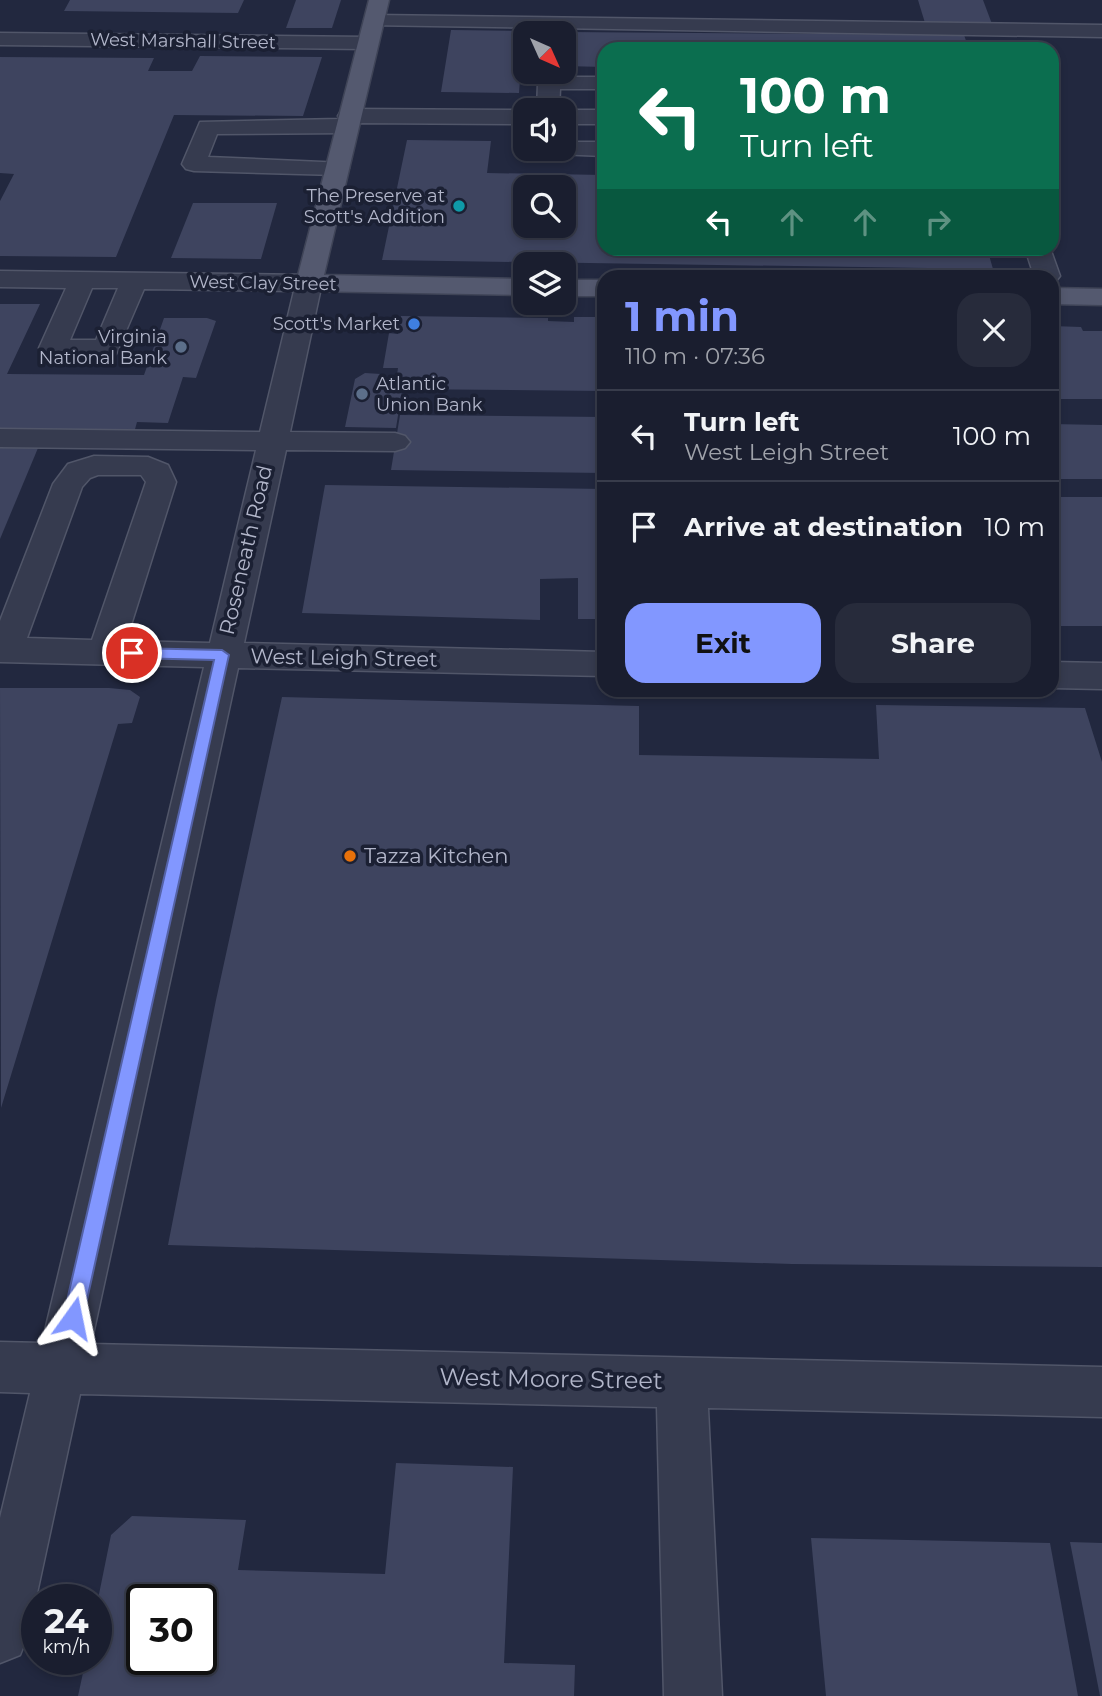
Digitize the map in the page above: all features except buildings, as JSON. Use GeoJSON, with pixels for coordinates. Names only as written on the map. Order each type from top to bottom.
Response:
{"type":"FeatureCollection","features":[{"type":"Feature","properties":{"kind":"main road","name":"Roseneath Road"},"geometry":{"type":"LineString","coordinates":[[309,284],[379,0]]}},
{"type":"Feature","properties":{"kind":"main road","name":"West Clay Street"},"geometry":{"type":"LineString","coordinates":[[309,284],[513,287]]}},
{"type":"Feature","properties":{"kind":"main road"},"geometry":{"type":"LineString","coordinates":[[576,288],[597,288]]}},
{"type":"Feature","properties":{"kind":"main road"},"geometry":{"type":"LineString","coordinates":[[1059,291],[1102,297]]}},
{"type":"Feature","properties":{"kind":"street"},"geometry":{"type":"LineString","coordinates":[[24,39],[35,26],[55,18]]}},
{"type":"Feature","properties":{"kind":"street","name":"West Marshall Street"},"geometry":{"type":"LineString","coordinates":[[0,39],[120,30],[370,32],[914,19],[972,29],[1102,31]]}},
{"type":"Feature","properties":{"kind":"street"},"geometry":{"type":"LineString","coordinates":[[972,29],[977,42]]}},
{"type":"Feature","properties":{"kind":"street"},"geometry":{"type":"LineString","coordinates":[[548,98],[549,83],[597,83]]}},
{"type":"Feature","properties":{"kind":"street"},"geometry":{"type":"LineString","coordinates":[[337,168],[194,164],[208,127],[513,117]]}},
{"type":"Feature","properties":{"kind":"street"},"geometry":{"type":"LineString","coordinates":[[576,117],[597,117]]}},
{"type":"Feature","properties":{"kind":"street"},"geometry":{"type":"LineString","coordinates":[[576,149],[597,149]]}},
{"type":"Feature","properties":{"kind":"street","name":"West Clay Street"},"geometry":{"type":"LineString","coordinates":[[0,279],[309,284]]}},
{"type":"Feature","properties":{"kind":"street"},"geometry":{"type":"LineString","coordinates":[[82,280],[53,348],[106,348],[134,281]]}},
{"type":"Feature","properties":{"kind":"street","name":"Roseneath Road"},"geometry":{"type":"LineString","coordinates":[[0,1635],[309,284]]}},
{"type":"Feature","properties":{"kind":"street"},"geometry":{"type":"LineString","coordinates":[[0,438],[395,442]]}},
{"type":"Feature","properties":{"kind":"street"},"geometry":{"type":"LineString","coordinates":[[3,650],[68,484],[79,471],[94,465],[148,466],[157,472],[161,482],[105,652]]}},
{"type":"Feature","properties":{"kind":"street","name":"West Leigh Street"},"geometry":{"type":"LineString","coordinates":[[3,650],[597,664]]}},
{"type":"Feature","properties":{"kind":"street"},"geometry":{"type":"LineString","coordinates":[[1059,676],[1101,680]]}},
{"type":"Feature","properties":{"kind":"street","name":"West Moore Street"},"geometry":{"type":"LineString","coordinates":[[0,1367],[1102,1392]]}},
{"type":"Feature","properties":{"kind":"street"},"geometry":{"type":"LineString","coordinates":[[682,1382],[683,1477],[693,1696]]}},
{"type":"Feature","properties":{"kind":"place","name":"The Preserve at Scott's Addition"},"geometry":{"type":"Point","coordinates":[459,206]}},
{"type":"Feature","properties":{"kind":"place","name":"Scott's Market"},"geometry":{"type":"Point","coordinates":[414,324]}},
{"type":"Feature","properties":{"kind":"place","name":"Virginia National Bank"},"geometry":{"type":"Point","coordinates":[181,347]}},
{"type":"Feature","properties":{"kind":"place","name":"Atlantic Union Bank"},"geometry":{"type":"Point","coordinates":[362,394]}},
{"type":"Feature","properties":{"kind":"place","name":"Tazza Kitchen"},"geometry":{"type":"Point","coordinates":[350,856]}},
{"type":"Feature","properties":{"kind":"route"},"geometry":{"type":"LineString","coordinates":[[73,1318],[222,655],[132,653]]}}]}
